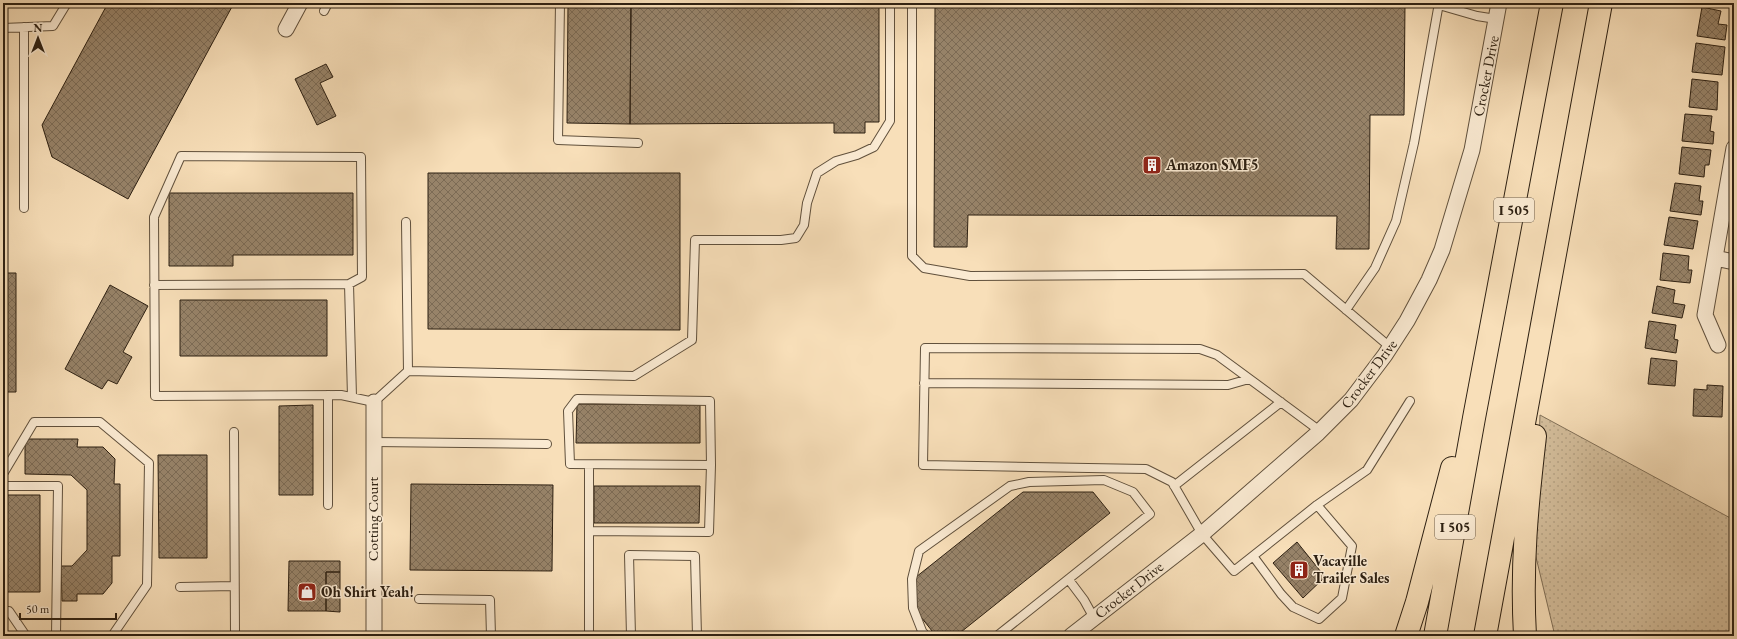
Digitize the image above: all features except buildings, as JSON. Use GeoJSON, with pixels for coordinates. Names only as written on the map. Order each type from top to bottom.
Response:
{"type":"FeatureCollection","features":[{"type":"Feature","properties":{"kind":"highway","name":"I 505"},"geometry":{"type":"LineString","coordinates":[[1435,636],[1474,418],[1552,3]]}},
{"type":"Feature","properties":{"kind":"highway"},"geometry":{"type":"LineString","coordinates":[[1485,636],[1601,3]]}},
{"type":"Feature","properties":{"kind":"highway"},"geometry":{"type":"LineString","coordinates":[[1525,636],[1523,564],[1526,521],[1557,244]]}},
{"type":"Feature","properties":{"kind":"highway"},"geometry":{"type":"LineString","coordinates":[[1406,636],[1417,602],[1454,462],[1474,418]]}},
{"type":"Feature","properties":{"kind":"street"},"geometry":{"type":"LineString","coordinates":[[286,29],[300,3]]}},
{"type":"Feature","properties":{"kind":"street","name":"Crocker Drive"},"geometry":{"type":"LineString","coordinates":[[1071,636],[1202,534],[1320,431],[1351,400],[1390,347],[1407,321],[1429,280],[1442,250],[1472,150],[1500,3]]}},
{"type":"Feature","properties":{"kind":"street"},"geometry":{"type":"LineString","coordinates":[[1718,344],[1705,316],[1734,148]]}},
{"type":"Feature","properties":{"kind":"street"},"geometry":{"type":"LineString","coordinates":[[1715,258],[1734,262]]}},
{"type":"Feature","properties":{"kind":"street","name":"Cotting Court"},"geometry":{"type":"LineString","coordinates":[[374,402],[374,636]]}},
{"type":"Feature","properties":{"kind":"lane"},"geometry":{"type":"LineString","coordinates":[[3,28],[53,26],[67,3]]}},
{"type":"Feature","properties":{"kind":"lane"},"geometry":{"type":"LineString","coordinates":[[560,3],[558,140],[638,143]]}},
{"type":"Feature","properties":{"kind":"lane"},"geometry":{"type":"LineString","coordinates":[[154,285],[349,284],[362,277],[361,157],[181,156],[154,216],[154,285],[155,396],[328,395],[352,397],[374,402],[408,371],[634,376],[692,340],[695,240],[781,240],[796,238],[804,225],[806,204],[817,173],[836,160],[857,155],[874,147],[890,121],[890,3]]}},
{"type":"Feature","properties":{"kind":"lane"},"geometry":{"type":"LineString","coordinates":[[912,3],[912,256],[924,268],[970,276],[1304,274],[1390,347]]}},
{"type":"Feature","properties":{"kind":"lane"},"geometry":{"type":"LineString","coordinates":[[1346,310],[1375,268],[1396,221],[1415,136],[1439,4],[1477,16],[1496,19]]}},
{"type":"Feature","properties":{"kind":"lane"},"geometry":{"type":"LineString","coordinates":[[24,27],[24,208]]}},
{"type":"Feature","properties":{"kind":"lane"},"geometry":{"type":"LineString","coordinates":[[406,222],[408,371]]}},
{"type":"Feature","properties":{"kind":"lane"},"geometry":{"type":"LineString","coordinates":[[349,284],[352,397]]}},
{"type":"Feature","properties":{"kind":"lane"},"geometry":{"type":"LineString","coordinates":[[1320,431],[1217,355],[1200,349],[925,348],[923,465],[1146,469],[1172,482],[1202,534],[1234,571],[1317,505],[1367,470],[1410,401]]}},
{"type":"Feature","properties":{"kind":"lane"},"geometry":{"type":"LineString","coordinates":[[924,383],[1228,385],[1249,378]]}},
{"type":"Feature","properties":{"kind":"lane"},"geometry":{"type":"LineString","coordinates":[[328,395],[328,505]]}},
{"type":"Feature","properties":{"kind":"lane"},"geometry":{"type":"LineString","coordinates":[[589,531],[709,532],[711,465],[710,401],[577,399],[568,411],[570,464],[711,465]]}},
{"type":"Feature","properties":{"kind":"lane"},"geometry":{"type":"LineString","coordinates":[[1174,486],[1281,402]]}},
{"type":"Feature","properties":{"kind":"lane"},"geometry":{"type":"LineString","coordinates":[[3,474],[34,422],[100,422],[150,463],[147,585],[112,636]]}},
{"type":"Feature","properties":{"kind":"lane"},"geometry":{"type":"LineString","coordinates":[[234,432],[235,636]]}},
{"type":"Feature","properties":{"kind":"lane"},"geometry":{"type":"LineString","coordinates":[[374,442],[547,444]]}},
{"type":"Feature","properties":{"kind":"lane"},"geometry":{"type":"LineString","coordinates":[[589,465],[589,636]]}},
{"type":"Feature","properties":{"kind":"lane"},"geometry":{"type":"LineString","coordinates":[[926,636],[922,631],[913,608],[912,579],[919,551],[1010,486],[1029,482],[1104,480],[1133,492],[1150,514],[997,636]]}},
{"type":"Feature","properties":{"kind":"lane"},"geometry":{"type":"LineString","coordinates":[[3,486],[58,486],[56,636]]}},
{"type":"Feature","properties":{"kind":"lane"},"geometry":{"type":"LineString","coordinates":[[1253,556],[1281,594],[1293,607],[1319,619],[1342,598],[1352,546],[1317,505]]}},
{"type":"Feature","properties":{"kind":"lane"},"geometry":{"type":"LineString","coordinates":[[632,636],[630,555],[695,556],[697,636]]}},
{"type":"Feature","properties":{"kind":"lane"},"geometry":{"type":"LineString","coordinates":[[1069,580],[1084,600],[1094,618]]}},
{"type":"Feature","properties":{"kind":"lane"},"geometry":{"type":"LineString","coordinates":[[180,587],[234,586]]}},
{"type":"Feature","properties":{"kind":"lane"},"geometry":{"type":"LineString","coordinates":[[419,599],[490,600],[491,636]]}},
{"type":"Feature","properties":{"kind":"lane"},"geometry":{"type":"LineString","coordinates":[[3,611],[9,611],[26,636]]}},
{"type":"Feature","properties":{"kind":"shaded area"},"geometry":{"type":"Polygon","coordinates":[[[1540,415],[1734,520],[1734,636],[1555,636],[1535,553],[1540,415]]]}},
{"type":"Feature","properties":{"kind":"place","name":"Amazon SMF5"},"geometry":{"type":"Point","coordinates":[1152,165]}},
{"type":"Feature","properties":{"kind":"place","name":"Vacaville Trailer Sales"},"geometry":{"type":"Point","coordinates":[1299,570]}},
{"type":"Feature","properties":{"kind":"place","name":"Oh Shirt Yeah!"},"geometry":{"type":"Point","coordinates":[307,592]}}]}
